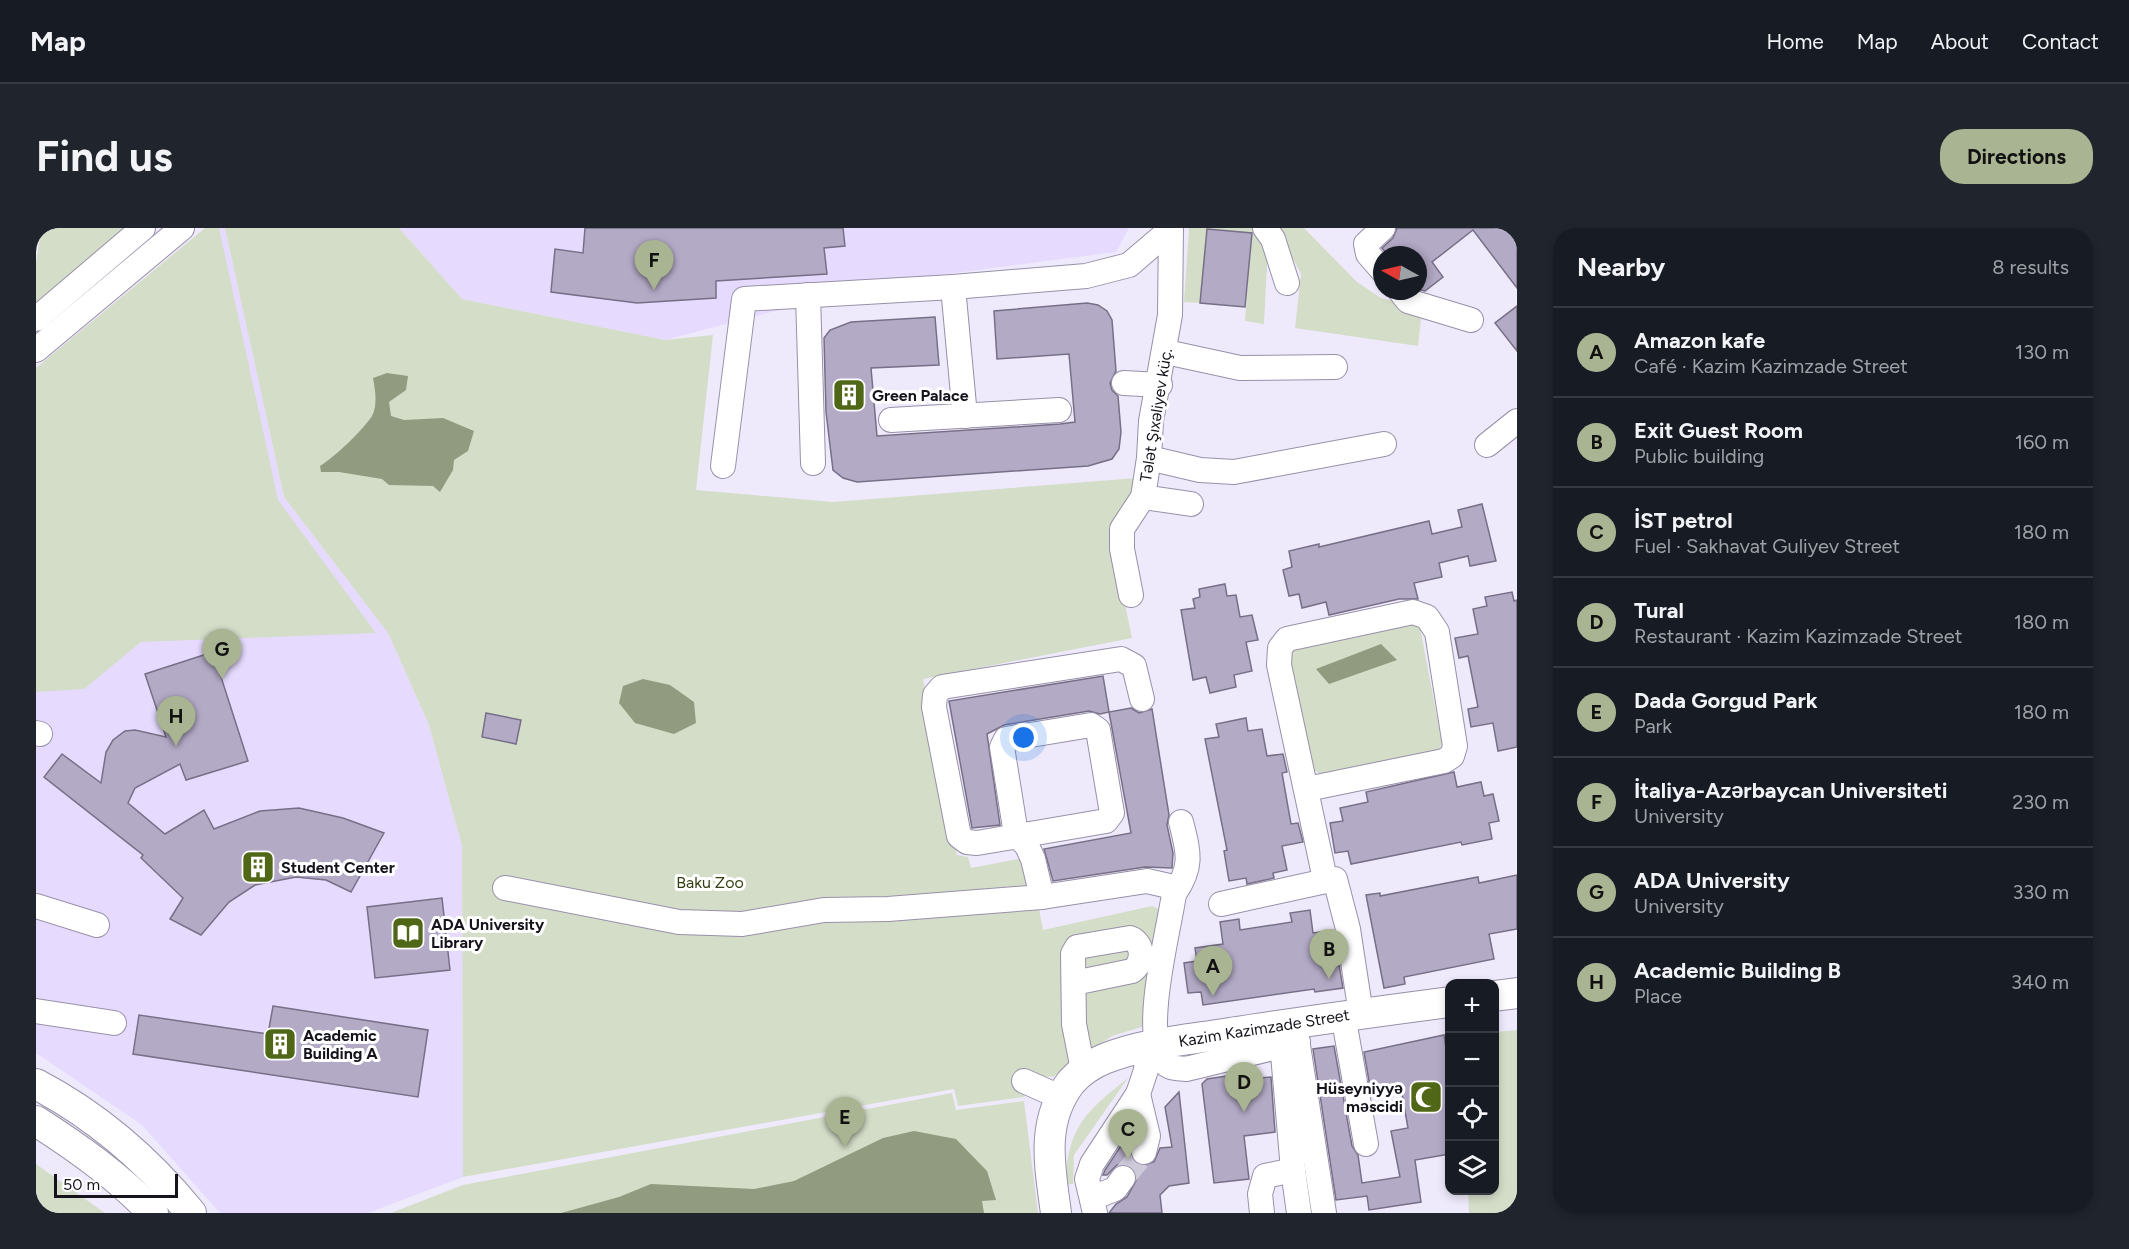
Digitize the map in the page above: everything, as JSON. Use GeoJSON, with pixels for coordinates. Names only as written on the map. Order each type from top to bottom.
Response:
{"type":"FeatureCollection","features":[{"type":"Feature","properties":{"kind":"main road"},"geometry":{"type":"LineString","coordinates":[[1499,995],[1517,993]]}},
{"type":"Feature","properties":{"kind":"main road","name":"Kazim Kazimzade Street"},"geometry":{"type":"LineString","coordinates":[[1083,1070],[1104,1059],[1152,1046],[1289,1034],[1352,1015],[1445,1003]]}},
{"type":"Feature","properties":{"kind":"main road"},"geometry":{"type":"LineString","coordinates":[[1056,1213],[1048,1154],[1050,1124],[1062,1098],[1083,1070]]}},
{"type":"Feature","properties":{"kind":"main road"},"geometry":{"type":"LineString","coordinates":[[36,1084],[98,1120],[157,1175],[191,1213]]}},
{"type":"Feature","properties":{"kind":"main road"},"geometry":{"type":"LineString","coordinates":[[36,1121],[81,1150],[129,1189],[153,1213]]}},
{"type":"Feature","properties":{"kind":"street"},"geometry":{"type":"LineString","coordinates":[[36,319],[143,228]]}},
{"type":"Feature","properties":{"kind":"street"},"geometry":{"type":"LineString","coordinates":[[36,350],[182,228]]}},
{"type":"Feature","properties":{"kind":"street"},"geometry":{"type":"LineString","coordinates":[[1265,228],[1273,239],[1287,283]]}},
{"type":"Feature","properties":{"kind":"street"},"geometry":{"type":"LineString","coordinates":[[1373,260],[1368,254],[1366,244],[1383,228]]}},
{"type":"Feature","properties":{"kind":"street"},"geometry":{"type":"LineString","coordinates":[[723,466],[744,298],[953,287],[1086,276],[1114,271],[1129,265],[1171,229]]}},
{"type":"Feature","properties":{"kind":"street","name":"Tələt Şıxəliyev küç."},"geometry":{"type":"LineString","coordinates":[[1131,595],[1122,549],[1122,529],[1143,496],[1149,458],[1151,421],[1166,352],[1170,315],[1171,229]]}},
{"type":"Feature","properties":{"kind":"street"},"geometry":{"type":"LineString","coordinates":[[953,287],[965,416]]}},
{"type":"Feature","properties":{"kind":"street"},"geometry":{"type":"LineString","coordinates":[[808,295],[813,463]]}},
{"type":"Feature","properties":{"kind":"street"},"geometry":{"type":"LineString","coordinates":[[1407,300],[1471,320]]}},
{"type":"Feature","properties":{"kind":"street"},"geometry":{"type":"LineString","coordinates":[[1166,352],[1240,368],[1335,367]]}},
{"type":"Feature","properties":{"kind":"street"},"geometry":{"type":"LineString","coordinates":[[1124,383],[1160,385]]}},
{"type":"Feature","properties":{"kind":"street"},"geometry":{"type":"LineString","coordinates":[[891,420],[1059,410]]}},
{"type":"Feature","properties":{"kind":"street"},"geometry":{"type":"LineString","coordinates":[[1487,445],[1516,415]]}},
{"type":"Feature","properties":{"kind":"street"},"geometry":{"type":"LineString","coordinates":[[1149,458],[1200,470],[1234,472],[1384,444]]}},
{"type":"Feature","properties":{"kind":"street"},"geometry":{"type":"LineString","coordinates":[[1143,496],[1191,504]]}},
{"type":"Feature","properties":{"kind":"street"},"geometry":{"type":"LineString","coordinates":[[1307,789],[1444,761],[1452,756],[1455,746],[1437,632],[1427,617],[1413,612],[1287,639],[1280,648],[1279,665],[1325,879]]}},
{"type":"Feature","properties":{"kind":"street"},"geometry":{"type":"LineString","coordinates":[[1042,897],[1033,859],[1027,846],[1016,834],[1002,747],[1006,739],[1091,725],[1098,730],[1112,813],[1106,822],[1016,834],[977,843],[967,843],[959,836],[934,707],[935,695],[942,687],[1121,659],[1134,666],[1142,699]]}},
{"type":"Feature","properties":{"kind":"street"},"geometry":{"type":"LineString","coordinates":[[1123,1178],[1114,1189],[1093,1205],[1087,1179],[1092,1164],[1138,1094],[1152,1046],[1155,1007],[1174,894],[1188,869],[1188,851],[1181,822]]}},
{"type":"Feature","properties":{"kind":"street"},"geometry":{"type":"LineString","coordinates":[[1221,904],[1325,879],[1335,879],[1340,889],[1366,1144]]}},
{"type":"Feature","properties":{"kind":"street"},"geometry":{"type":"LineString","coordinates":[[505,888],[679,922],[742,924],[824,910],[888,909],[1042,897],[1147,881],[1169,886],[1174,894]]}},
{"type":"Feature","properties":{"kind":"street"},"geometry":{"type":"LineString","coordinates":[[36,906],[98,925]]}},
{"type":"Feature","properties":{"kind":"street"},"geometry":{"type":"LineString","coordinates":[[1074,983],[1074,1024],[1083,1070]]}},
{"type":"Feature","properties":{"kind":"street"},"geometry":{"type":"LineString","coordinates":[[36,1011],[114,1023]]}},
{"type":"Feature","properties":{"kind":"street"},"geometry":{"type":"LineString","coordinates":[[1289,1034],[1293,1170],[1299,1213]]}},
{"type":"Feature","properties":{"kind":"street"},"geometry":{"type":"LineString","coordinates":[[1289,1034],[1324,1213]]}},
{"type":"Feature","properties":{"kind":"street"},"geometry":{"type":"LineString","coordinates":[[1024,1081],[1062,1098]]}},
{"type":"Feature","properties":{"kind":"street"},"geometry":{"type":"LineString","coordinates":[[1138,1094],[1148,1136],[1144,1152]]}},
{"type":"Feature","properties":{"kind":"street"},"geometry":{"type":"LineString","coordinates":[[1262,1213],[1260,1194],[1265,1176],[1293,1170]]}},
{"type":"Feature","properties":{"kind":"shaded area"},"geometry":{"type":"Polygon","coordinates":[[[206,228],[225,228],[284,497],[388,633],[429,725],[462,846],[463,1177],[368,1213],[220,1213],[142,1125],[36,1053],[36,368],[206,228]]]}},
{"type":"Feature","properties":{"kind":"shaded area"},"geometry":{"type":"Polygon","coordinates":[[[399,228],[1129,228],[1116,252],[886,282],[665,340],[462,299],[399,228]]]}},
{"type":"Feature","properties":{"kind":"shaded area"},"geometry":{"type":"Polygon","coordinates":[[[387,373],[408,376],[406,390],[389,402],[391,416],[404,420],[443,418],[474,431],[468,451],[454,460],[453,470],[440,492],[433,486],[389,485],[382,479],[339,472],[321,472],[320,466],[348,443],[372,416],[375,402],[373,378],[387,373]]]}},
{"type":"Feature","properties":{"kind":"shaded area"},"geometry":{"type":"Polygon","coordinates":[[[1381,644],[1397,660],[1329,684],[1316,669],[1381,644]]]}},
{"type":"Feature","properties":{"kind":"shaded area"},"geometry":{"type":"Polygon","coordinates":[[[643,679],[670,685],[694,702],[696,723],[674,734],[635,723],[619,703],[623,686],[643,679]]]}},
{"type":"Feature","properties":{"kind":"shaded area"},"geometry":{"type":"Polygon","coordinates":[[[914,1131],[956,1139],[987,1171],[996,1200],[982,1201],[984,1213],[561,1213],[619,1197],[651,1184],[754,1189],[794,1181],[883,1138],[914,1131]]]}},
{"type":"Feature","properties":{"kind":"green space"},"geometry":{"type":"Polygon","coordinates":[[[41,228],[126,228],[36,308],[36,264],[41,228]]]}},
{"type":"Feature","properties":{"kind":"green space"},"geometry":{"type":"Polygon","coordinates":[[[205,228],[219,228],[278,500],[376,633],[141,642],[84,689],[36,692],[36,368],[205,228]]]}},
{"type":"Feature","properties":{"kind":"green space","name":"Baku Zoo"},"geometry":{"type":"Polygon","coordinates":[[[225,228],[399,228],[462,299],[665,340],[713,335],[696,490],[833,502],[1137,478],[1137,490],[1109,527],[1132,638],[923,679],[957,855],[968,857],[971,868],[1029,857],[1043,930],[1152,906],[1167,913],[1145,1026],[1112,1036],[1053,1077],[1021,1074],[1024,1097],[958,1106],[954,1089],[463,1177],[462,846],[429,725],[388,633],[284,497],[225,228]]]}},
{"type":"Feature","properties":{"kind":"green space"},"geometry":{"type":"Polygon","coordinates":[[[1189,228],[1269,228],[1264,324],[1245,321],[1252,233],[1207,229],[1200,303],[1184,302],[1189,228]]]}},
{"type":"Feature","properties":{"kind":"green space"},"geometry":{"type":"Polygon","coordinates":[[[1277,228],[1304,228],[1357,282],[1373,293],[1373,300],[1388,300],[1422,310],[1418,346],[1295,328],[1301,274],[1277,228]]]}},
{"type":"Feature","properties":{"kind":"green space"},"geometry":{"type":"Polygon","coordinates":[[[1410,620],[1420,627],[1442,744],[1436,755],[1324,777],[1313,769],[1288,659],[1298,643],[1410,620]]]}},
{"type":"Feature","properties":{"kind":"green space"},"geometry":{"type":"Polygon","coordinates":[[[1517,1030],[1517,1213],[1469,1213],[1468,1195],[1499,1195],[1499,1032],[1517,1030]]]}},
{"type":"Feature","properties":{"kind":"green space"},"geometry":{"type":"Polygon","coordinates":[[[1128,1078],[1074,1155],[1073,1184],[1065,1184],[1070,1148],[1082,1122],[1100,1101],[1128,1078]]]}},
{"type":"Feature","properties":{"kind":"green space"},"geometry":{"type":"Polygon","coordinates":[[[952,1093],[956,1110],[1024,1101],[1038,1213],[391,1213],[463,1185],[952,1093]]]}},
{"type":"Feature","properties":{"kind":"green space"},"geometry":{"type":"Polygon","coordinates":[[[36,1164],[105,1213],[36,1213],[36,1164]]]}},
{"type":"Feature","properties":{"kind":"building"},"geometry":{"type":"Polygon","coordinates":[[[585,228],[843,228],[845,246],[824,248],[827,274],[716,281],[716,298],[637,303],[551,292],[555,249],[583,253],[585,228]]]}},
{"type":"Feature","properties":{"kind":"building"},"geometry":{"type":"Polygon","coordinates":[[[1397,228],[1517,228],[1517,288],[1473,230],[1432,262],[1443,277],[1427,289],[1427,246],[1384,246],[1393,238],[1397,228]]]}},
{"type":"Feature","properties":{"kind":"building"},"geometry":{"type":"Polygon","coordinates":[[[1207,229],[1252,233],[1245,307],[1200,303],[1207,229]]]}},
{"type":"Feature","properties":{"kind":"building","name":"Green Palace"},"geometry":{"type":"Polygon","coordinates":[[[1087,303],[1098,305],[1107,311],[1112,320],[1116,371],[1110,383],[1112,390],[1118,396],[1121,432],[1119,449],[1112,459],[1088,466],[857,482],[843,478],[833,470],[826,412],[824,338],[830,330],[851,322],[935,317],[939,365],[871,368],[877,436],[1060,424],[1075,422],[1069,354],[997,359],[994,311],[1087,303]]]}},
{"type":"Feature","properties":{"kind":"building"},"geometry":{"type":"Polygon","coordinates":[[[1517,306],[1517,351],[1495,323],[1517,306]]]}},
{"type":"Feature","properties":{"kind":"building"},"geometry":{"type":"Polygon","coordinates":[[[1482,504],[1496,561],[1470,566],[1468,556],[1439,563],[1442,577],[1414,583],[1418,599],[1399,599],[1329,615],[1326,602],[1302,608],[1299,594],[1289,596],[1283,570],[1292,567],[1289,551],[1319,544],[1319,547],[1429,521],[1432,534],[1462,527],[1458,510],[1482,504]]]}},
{"type":"Feature","properties":{"kind":"building"},"geometry":{"type":"Polygon","coordinates":[[[1225,584],[1227,596],[1236,595],[1240,617],[1252,615],[1258,640],[1246,642],[1252,671],[1234,675],[1236,687],[1210,693],[1206,677],[1193,680],[1181,610],[1195,608],[1193,599],[1200,597],[1199,589],[1225,584]]]}},
{"type":"Feature","properties":{"kind":"building"},"geometry":{"type":"Polygon","coordinates":[[[1512,592],[1514,601],[1517,600],[1517,747],[1498,751],[1493,723],[1471,727],[1468,709],[1478,707],[1468,656],[1459,658],[1455,638],[1478,634],[1473,609],[1487,606],[1485,597],[1512,592]]]}},
{"type":"Feature","properties":{"kind":"building"},"geometry":{"type":"Polygon","coordinates":[[[213,652],[248,761],[186,780],[180,764],[135,788],[128,803],[165,834],[204,810],[214,829],[260,811],[299,808],[343,818],[384,833],[351,892],[326,880],[296,877],[255,885],[229,902],[201,935],[170,919],[183,898],[141,858],[143,855],[44,777],[62,754],[101,783],[106,752],[113,740],[125,731],[135,730],[166,737],[145,674],[213,652]]]}},
{"type":"Feature","properties":{"kind":"building"},"geometry":{"type":"Polygon","coordinates":[[[1103,676],[1109,712],[1100,714],[1089,711],[1004,725],[987,734],[1000,825],[972,828],[949,701],[1103,676]]]}},
{"type":"Feature","properties":{"kind":"building"},"geometry":{"type":"Polygon","coordinates":[[[1131,708],[1139,713],[1152,709],[1169,815],[1167,825],[1173,853],[1172,868],[1145,867],[1053,881],[1044,849],[1131,833],[1109,712],[1131,708]]]}},
{"type":"Feature","properties":{"kind":"building"},"geometry":{"type":"Polygon","coordinates":[[[486,713],[521,720],[516,744],[482,737],[486,713]]]}},
{"type":"Feature","properties":{"kind":"building"},"geometry":{"type":"Polygon","coordinates":[[[1246,718],[1248,731],[1262,729],[1267,756],[1283,754],[1287,772],[1282,773],[1291,824],[1298,823],[1303,842],[1282,846],[1287,870],[1273,873],[1274,878],[1247,884],[1246,878],[1229,881],[1224,851],[1227,850],[1205,739],[1219,737],[1216,724],[1246,718]]]}},
{"type":"Feature","properties":{"kind":"building"},"geometry":{"type":"Polygon","coordinates":[[[1454,772],[1457,787],[1481,782],[1484,796],[1493,794],[1499,821],[1489,823],[1492,839],[1462,845],[1461,842],[1351,864],[1348,851],[1335,853],[1330,823],[1343,821],[1340,808],[1368,802],[1366,792],[1454,772]]]}},
{"type":"Feature","properties":{"kind":"building"},"geometry":{"type":"Polygon","coordinates":[[[1517,875],[1517,929],[1489,934],[1494,959],[1404,977],[1405,984],[1384,988],[1366,895],[1380,893],[1380,896],[1478,877],[1479,883],[1517,875]]]}},
{"type":"Feature","properties":{"kind":"building","name":"ADA University Library"},"geometry":{"type":"Polygon","coordinates":[[[442,898],[450,970],[375,978],[367,907],[442,898]]]}},
{"type":"Feature","properties":{"kind":"building"},"geometry":{"type":"Polygon","coordinates":[[[1310,910],[1313,933],[1333,930],[1343,988],[1315,992],[1314,989],[1203,1005],[1201,992],[1188,993],[1184,963],[1197,961],[1195,948],[1223,944],[1220,922],[1239,919],[1240,930],[1292,922],[1290,913],[1310,910]]]}},
{"type":"Feature","properties":{"kind":"building","name":"Academic Building A"},"geometry":{"type":"Polygon","coordinates":[[[273,1006],[428,1030],[418,1097],[133,1054],[139,1015],[268,1034],[273,1006]]]}},
{"type":"Feature","properties":{"kind":"building"},"geometry":{"type":"Polygon","coordinates":[[[1444,1035],[1445,1155],[1415,1160],[1421,1202],[1369,1210],[1367,1196],[1336,1200],[1313,1049],[1334,1046],[1352,1146],[1358,1155],[1362,1183],[1400,1177],[1391,1131],[1408,1128],[1400,1083],[1370,1087],[1364,1052],[1444,1035]]]}},
{"type":"Feature","properties":{"kind":"building"},"geometry":{"type":"Polygon","coordinates":[[[1246,1073],[1247,1079],[1271,1077],[1275,1132],[1244,1136],[1249,1179],[1214,1183],[1202,1084],[1207,1079],[1246,1073]]]}},
{"type":"Feature","properties":{"kind":"building"},"geometry":{"type":"Polygon","coordinates":[[[1179,1092],[1189,1183],[1169,1186],[1160,1195],[1162,1213],[1109,1213],[1116,1204],[1127,1197],[1137,1179],[1132,1167],[1125,1164],[1117,1165],[1107,1175],[1103,1175],[1105,1170],[1130,1132],[1133,1136],[1131,1156],[1140,1166],[1154,1162],[1160,1148],[1172,1147],[1165,1107],[1179,1092]]]}},
{"type":"Feature","properties":{"kind":"tunnel"},"geometry":{"type":"LineString","coordinates":[[1123,1178],[1144,1152]]}},
{"type":"Feature","properties":{"kind":"place","name":"İtaliya-Azərbaycan Universiteti"},"geometry":{"type":"Point","coordinates":[654,290]}},
{"type":"Feature","properties":{"kind":"place","name":"Green Palace"},"geometry":{"type":"Point","coordinates":[849,395]}},
{"type":"Feature","properties":{"kind":"place","name":"ADA University"},"geometry":{"type":"Point","coordinates":[222,679]}},
{"type":"Feature","properties":{"kind":"place","name":"Academic Building B"},"geometry":{"type":"Point","coordinates":[176,746]}},
{"type":"Feature","properties":{"kind":"place","name":"Student Center"},"geometry":{"type":"Point","coordinates":[258,867]}},
{"type":"Feature","properties":{"kind":"place","name":"ADA University Library"},"geometry":{"type":"Point","coordinates":[408,933]}},
{"type":"Feature","properties":{"kind":"place","name":"Exit Guest Room"},"geometry":{"type":"Point","coordinates":[1329,979]}},
{"type":"Feature","properties":{"kind":"place","name":"Amazon kafe"},"geometry":{"type":"Point","coordinates":[1213,996]}},
{"type":"Feature","properties":{"kind":"place","name":"Academic Building A"},"geometry":{"type":"Point","coordinates":[280,1044]}},
{"type":"Feature","properties":{"kind":"place","name":"Hüseyniyyə məscidi"},"geometry":{"type":"Point","coordinates":[1426,1097]}},
{"type":"Feature","properties":{"kind":"place","name":"Tural"},"geometry":{"type":"Point","coordinates":[1244,1112]}},
{"type":"Feature","properties":{"kind":"place","name":"Dada Gorgud Park"},"geometry":{"type":"Point","coordinates":[845,1147]}},
{"type":"Feature","properties":{"kind":"place","name":"İST petrol"},"geometry":{"type":"Point","coordinates":[1128,1159]}}]}
